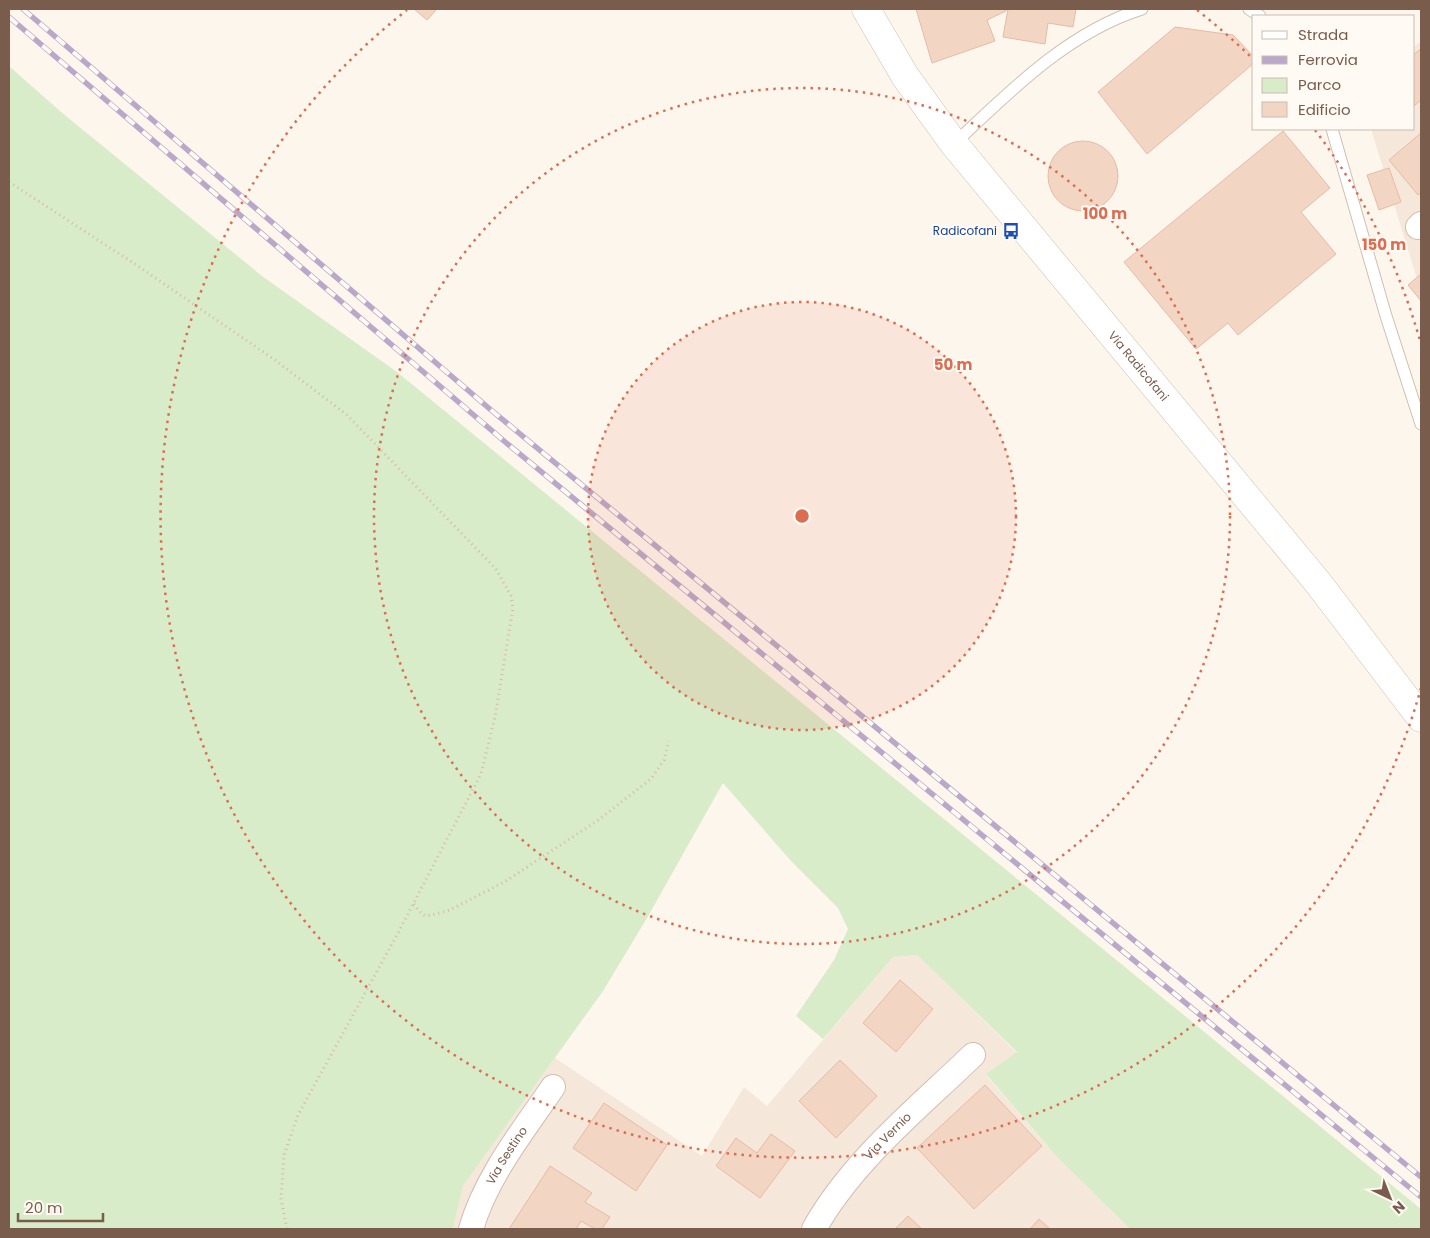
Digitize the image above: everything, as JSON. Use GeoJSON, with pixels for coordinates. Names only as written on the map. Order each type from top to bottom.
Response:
{"type":"FeatureCollection","features":[{"type":"Feature","properties":{"kind":"street","name":"Via Radicofani"},"geometry":{"type":"LineString","coordinates":[[866,9],[906,76],[954,144],[1319,584],[1421,718]]}},
{"type":"Feature","properties":{"kind":"street","name":"Via Vernio"},"geometry":{"type":"LineString","coordinates":[[814,1229],[833,1198],[851,1175],[973,1055]]}},
{"type":"Feature","properties":{"kind":"street","name":"Via Sestino"},"geometry":{"type":"LineString","coordinates":[[471,1229],[481,1201],[494,1178],[553,1087]]}},
{"type":"Feature","properties":{"kind":"lane"},"geometry":{"type":"LineString","coordinates":[[954,144],[1006,95],[1046,63],[1104,25],[1142,9]]}},
{"type":"Feature","properties":{"kind":"lane"},"geometry":{"type":"LineString","coordinates":[[1332,130],[1396,351],[1421,424]]}},
{"type":"Feature","properties":{"kind":"path"},"geometry":{"type":"LineString","coordinates":[[9,182],[135,264],[266,354],[347,415],[496,569],[511,596],[513,608],[496,717],[481,774],[414,904],[298,1115],[284,1155],[281,1199],[287,1229]]}},
{"type":"Feature","properties":{"kind":"path"},"geometry":{"type":"LineString","coordinates":[[414,904],[425,916],[432,915],[450,910],[506,881],[597,821],[650,780],[664,760],[669,740]]}},
{"type":"Feature","properties":{"kind":"shaded area"},"geometry":{"type":"Polygon","coordinates":[[[1421,41],[1421,292],[1371,130],[1415,130],[1415,46],[1421,41]]]}},
{"type":"Feature","properties":{"kind":"shaded area"},"geometry":{"type":"Polygon","coordinates":[[[917,955],[1017,1053],[986,1075],[1057,1157],[1130,1229],[453,1229],[463,1186],[555,1058],[702,1156],[744,1087],[767,1106],[893,957],[917,955]]]}},
{"type":"Feature","properties":{"kind":"green space"},"geometry":{"type":"Polygon","coordinates":[[[9,66],[61,112],[262,276],[397,372],[1421,1209],[1421,1229],[1130,1229],[1057,1157],[986,1074],[1017,1052],[917,955],[893,957],[823,1039],[796,1016],[834,960],[848,929],[838,908],[791,861],[723,783],[647,918],[603,991],[463,1186],[453,1229],[9,1229],[9,66]]]}},
{"type":"Feature","properties":{"kind":"building"},"geometry":{"type":"Polygon","coordinates":[[[414,9],[437,9],[427,20],[414,9]]]}},
{"type":"Feature","properties":{"kind":"building"},"geometry":{"type":"Polygon","coordinates":[[[916,9],[1006,9],[1006,11],[987,20],[995,41],[932,63],[916,9]]]}},
{"type":"Feature","properties":{"kind":"building"},"geometry":{"type":"Polygon","coordinates":[[[1008,9],[1076,9],[1073,27],[1048,23],[1045,44],[1003,37],[1008,9]]]}},
{"type":"Feature","properties":{"kind":"building"},"geometry":{"type":"Polygon","coordinates":[[[1175,27],[1233,35],[1252,55],[1252,65],[1147,154],[1098,92],[1175,27]]]}},
{"type":"Feature","properties":{"kind":"building"},"geometry":{"type":"Polygon","coordinates":[[[1421,49],[1421,100],[1415,105],[1415,53],[1421,49]]]}},
{"type":"Feature","properties":{"kind":"building"},"geometry":{"type":"Polygon","coordinates":[[[1283,131],[1330,188],[1301,212],[1336,254],[1238,335],[1228,323],[1196,349],[1124,262],[1283,131]]]}},
{"type":"Feature","properties":{"kind":"building"},"geometry":{"type":"Polygon","coordinates":[[[1421,133],[1421,192],[1418,195],[1389,160],[1421,133]]]}},
{"type":"Feature","properties":{"kind":"building"},"geometry":{"type":"Polygon","coordinates":[[[1083,141],[1096,144],[1108,151],[1115,163],[1118,176],[1115,189],[1108,201],[1096,208],[1083,211],[1070,208],[1058,201],[1051,189],[1048,176],[1051,163],[1058,151],[1070,144],[1083,141]]]}},
{"type":"Feature","properties":{"kind":"building"},"geometry":{"type":"Polygon","coordinates":[[[1389,168],[1401,202],[1379,210],[1367,175],[1389,168]]]}},
{"type":"Feature","properties":{"kind":"building"},"geometry":{"type":"Polygon","coordinates":[[[1421,274],[1421,301],[1408,285],[1421,274]]]}},
{"type":"Feature","properties":{"kind":"building"},"geometry":{"type":"Polygon","coordinates":[[[900,980],[933,1009],[896,1052],[863,1023],[900,980]]]}},
{"type":"Feature","properties":{"kind":"building"},"geometry":{"type":"Polygon","coordinates":[[[840,1060],[877,1096],[836,1138],[799,1101],[840,1060]]]}},
{"type":"Feature","properties":{"kind":"building"},"geometry":{"type":"Polygon","coordinates":[[[985,1085],[1042,1146],[974,1209],[917,1148],[985,1085]]]}},
{"type":"Feature","properties":{"kind":"building"},"geometry":{"type":"Polygon","coordinates":[[[604,1103],[667,1145],[636,1191],[573,1148],[604,1103]]]}},
{"type":"Feature","properties":{"kind":"building"},"geometry":{"type":"Polygon","coordinates":[[[771,1134],[795,1151],[760,1198],[716,1166],[736,1138],[757,1153],[771,1134]]]}},
{"type":"Feature","properties":{"kind":"building"},"geometry":{"type":"Polygon","coordinates":[[[550,1166],[592,1193],[585,1202],[610,1217],[602,1229],[595,1229],[581,1221],[576,1229],[509,1229],[550,1166]]]}},
{"type":"Feature","properties":{"kind":"building"},"geometry":{"type":"Polygon","coordinates":[[[908,1216],[922,1229],[895,1229],[908,1216]]]}},
{"type":"Feature","properties":{"kind":"building"},"geometry":{"type":"Polygon","coordinates":[[[1039,1219],[1050,1229],[1030,1229],[1039,1219]]]}},
{"type":"Feature","properties":{"kind":"railway"},"geometry":{"type":"LineString","coordinates":[[23,9],[491,410],[1421,1177]]}},
{"type":"Feature","properties":{"kind":"railway"},"geometry":{"type":"LineString","coordinates":[[9,17],[504,441],[1421,1197]]}},
{"type":"Feature","properties":{"kind":"place","name":"Radicofani"},"geometry":{"type":"Point","coordinates":[1011,231]}}]}
